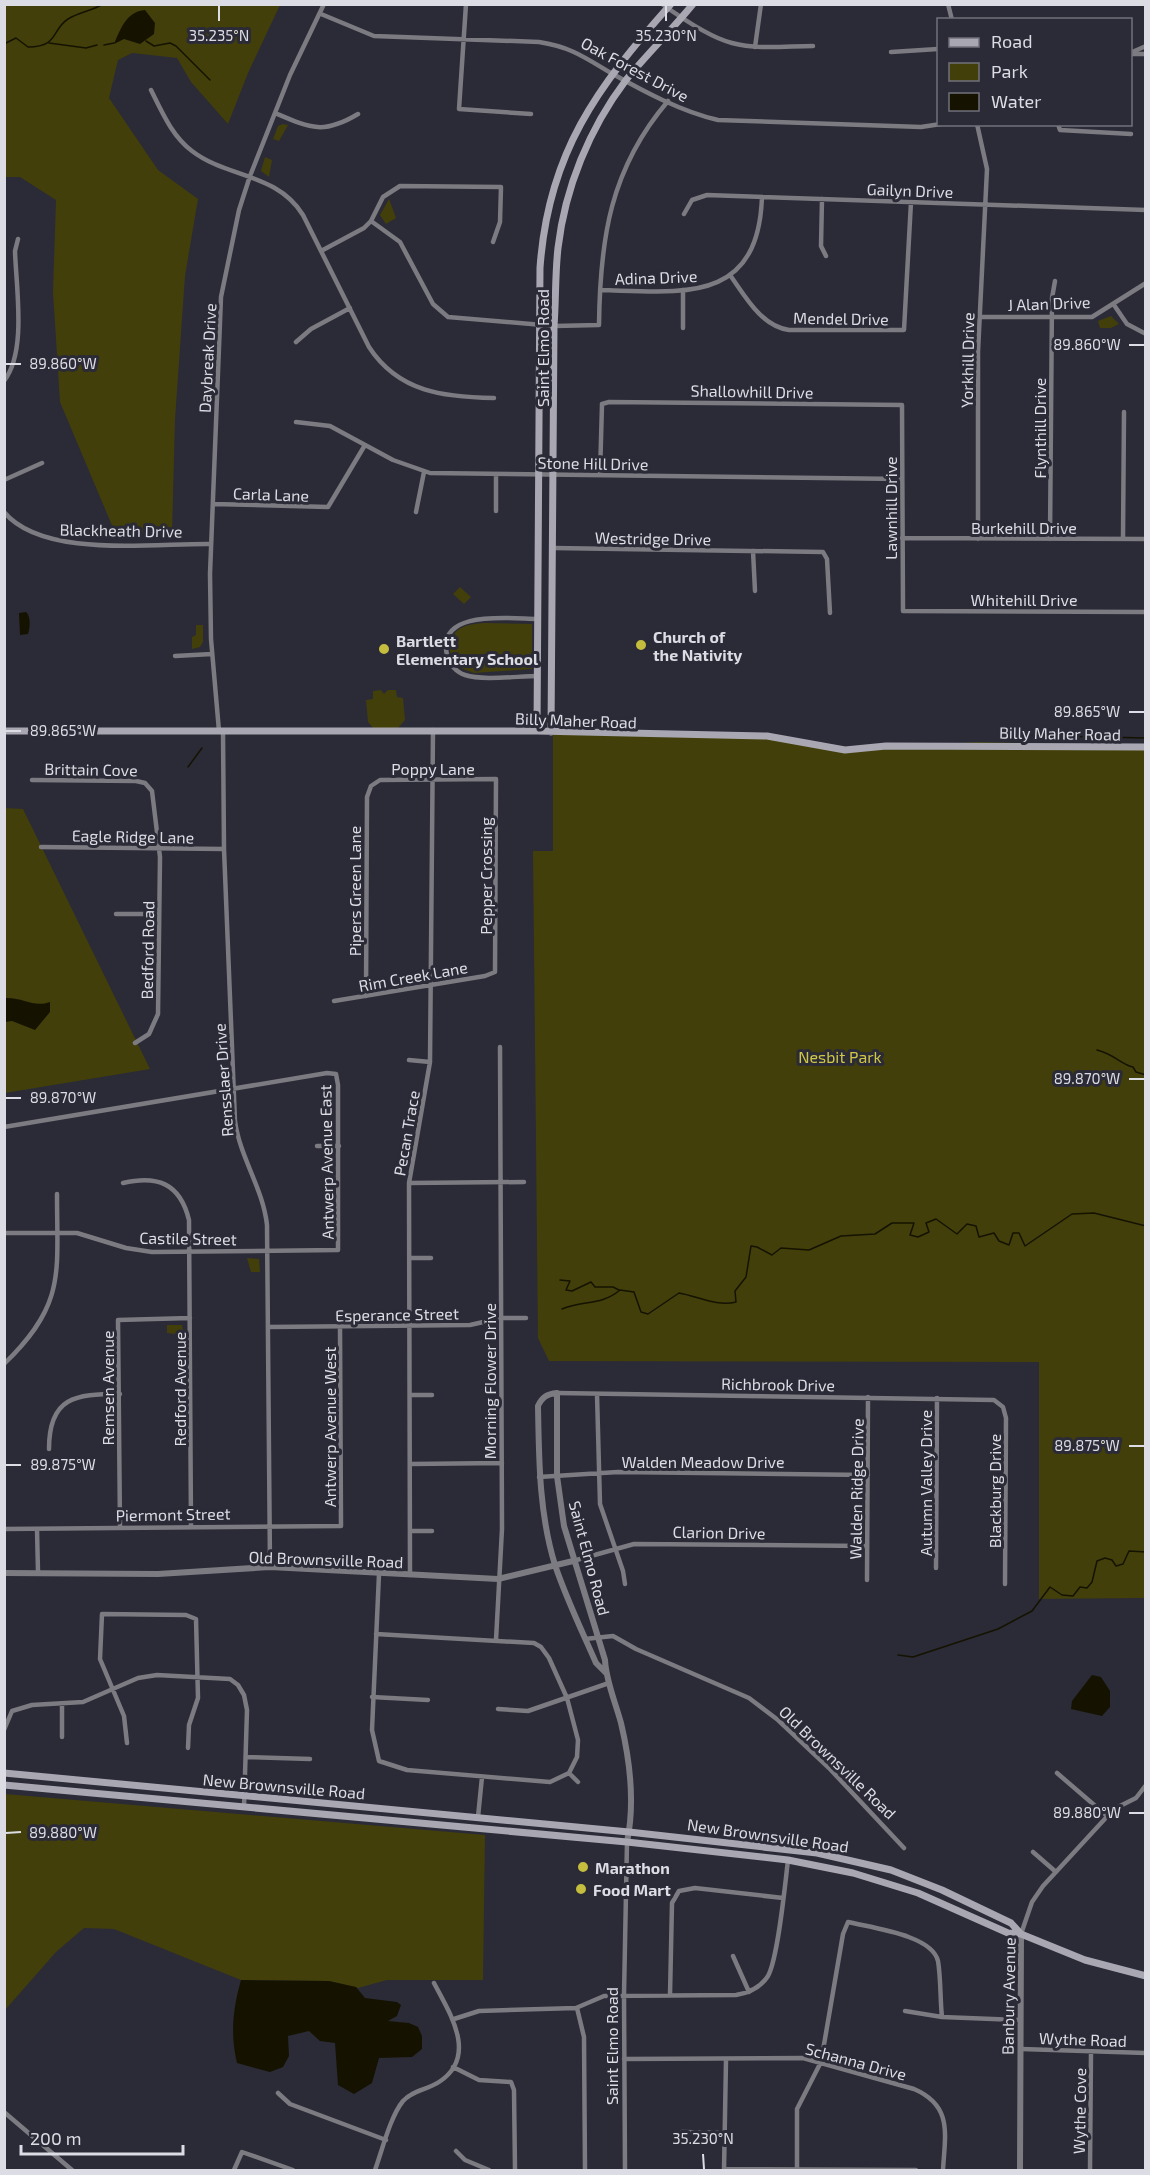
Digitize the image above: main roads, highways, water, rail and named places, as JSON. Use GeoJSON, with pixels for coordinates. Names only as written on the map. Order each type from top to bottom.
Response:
{"type":"FeatureCollection","features":[{"type":"Feature","properties":{"kind":"main road","name":"Saint Elmo Road"},"geometry":{"type":"LineString","coordinates":[[551,732],[555,474],[554,326],[561,229],[582,157],[603,115],[627,80],[693,4]]}},
{"type":"Feature","properties":{"kind":"main road","name":"Saint Elmo Road"},"geometry":{"type":"LineString","coordinates":[[537,731],[540,268],[545,225],[567,150],[580,123],[612,73],[667,6]]}},
{"type":"Feature","properties":{"kind":"main road"},"geometry":{"type":"LineString","coordinates":[[567,150],[582,157]]}},
{"type":"Feature","properties":{"kind":"main road"},"geometry":{"type":"LineString","coordinates":[[539,630],[551,630]]}},
{"type":"Feature","properties":{"kind":"main road"},"geometry":{"type":"LineString","coordinates":[[538,672],[551,668]]}},
{"type":"Feature","properties":{"kind":"main road","name":"Billy Maher Road"},"geometry":{"type":"LineString","coordinates":[[4,731],[537,731],[767,736],[845,750],[886,746],[1146,747]]}},
{"type":"Feature","properties":{"kind":"main road","name":"New Brownsville Road"},"geometry":{"type":"LineString","coordinates":[[4,1773],[478,1817],[809,1852],[861,1862],[942,1890],[1011,1923],[1021,1934]]}},
{"type":"Feature","properties":{"kind":"main road","name":"New Brownsville Road"},"geometry":{"type":"LineString","coordinates":[[4,1785],[627,1842],[788,1860],[882,1881],[918,1893],[1008,1933],[1021,1934]]}},
{"type":"Feature","properties":{"kind":"main road"},"geometry":{"type":"LineString","coordinates":[[1021,1934],[1085,1960],[1146,1976]]}},
{"type":"Feature","properties":{"kind":"water"},"geometry":{"type":"Polygon","coordinates":[[[145,10],[155,23],[154,34],[140,44],[124,39],[114,44],[128,18],[138,11],[145,10]]]}},
{"type":"Feature","properties":{"kind":"water"},"geometry":{"type":"Polygon","coordinates":[[[26,612],[30,625],[29,631],[28,634],[20,635],[19,613],[26,612]]]}},
{"type":"Feature","properties":{"kind":"water"},"geometry":{"type":"Polygon","coordinates":[[[4,998],[38,1004],[50,1002],[50,1012],[35,1030],[12,1021],[5,1022],[4,998]]]}},
{"type":"Feature","properties":{"kind":"water"},"geometry":{"type":"Polygon","coordinates":[[[1092,1675],[1101,1677],[1110,1691],[1110,1707],[1102,1716],[1071,1709],[1072,1701],[1092,1675]]]}},
{"type":"Feature","properties":{"kind":"water"},"geometry":{"type":"Polygon","coordinates":[[[241,1980],[329,1981],[356,1987],[365,1998],[397,2002],[401,2005],[397,2016],[388,2021],[409,2023],[418,2027],[422,2036],[422,2049],[412,2057],[379,2058],[372,2083],[354,2094],[338,2085],[335,2043],[320,2041],[309,2031],[288,2036],[289,2056],[283,2067],[270,2072],[237,2063],[233,2021],[241,1980]]]}},
{"type":"Feature","properties":{"kind":"waterway"},"geometry":{"type":"LineString","coordinates":[[4,44],[16,38],[28,47],[45,44],[68,19],[103,4]]}},
{"type":"Feature","properties":{"kind":"waterway"},"geometry":{"type":"LineString","coordinates":[[146,41],[154,46],[170,43],[176,46],[210,80]]}},
{"type":"Feature","properties":{"kind":"waterway"},"geometry":{"type":"LineString","coordinates":[[49,43],[86,48],[97,45]]}},
{"type":"Feature","properties":{"kind":"waterway"},"geometry":{"type":"LineString","coordinates":[[104,45],[114,43]]}},
{"type":"Feature","properties":{"kind":"waterway"},"geometry":{"type":"LineString","coordinates":[[1028,735],[1041,736]]}},
{"type":"Feature","properties":{"kind":"waterway"},"geometry":{"type":"LineString","coordinates":[[1054,736],[1146,738]]}},
{"type":"Feature","properties":{"kind":"waterway"},"geometry":{"type":"LineString","coordinates":[[188,767],[202,748]]}},
{"type":"Feature","properties":{"kind":"waterway"},"geometry":{"type":"LineString","coordinates":[[1097,1050],[1133,1067],[1136,1072],[1146,1075]]}},
{"type":"Feature","properties":{"kind":"waterway"},"geometry":{"type":"LineString","coordinates":[[562,1309],[599,1301],[620,1290],[634,1292],[641,1312],[648,1314],[679,1293],[714,1302],[736,1302],[735,1291],[746,1277],[751,1246],[772,1255],[781,1248],[809,1250],[841,1236],[875,1234],[892,1223],[914,1223],[910,1235],[918,1237],[929,1232],[926,1223],[936,1219],[957,1234],[967,1224],[976,1226],[979,1237],[994,1233],[999,1241],[1009,1245],[1013,1233],[1019,1233],[1025,1246],[1072,1214],[1094,1213],[1146,1226]]}},
{"type":"Feature","properties":{"kind":"waterway"},"geometry":{"type":"LineString","coordinates":[[560,1280],[570,1281],[566,1290],[572,1291],[591,1282],[595,1287],[613,1287],[619,1290]]}},
{"type":"Feature","properties":{"kind":"waterway"},"geometry":{"type":"LineString","coordinates":[[898,1655],[913,1657],[998,1629],[1032,1611],[1050,1587],[1062,1595],[1073,1596],[1080,1587],[1087,1588],[1092,1582],[1097,1561],[1105,1558],[1112,1560],[1116,1566],[1123,1564],[1129,1551],[1146,1552]]}},
{"type":"Feature","properties":{"kind":"place","name":"Church of the Nativity"},"geometry":{"type":"Point","coordinates":[641,645]}},
{"type":"Feature","properties":{"kind":"place","name":"Bartlett Elementary School"},"geometry":{"type":"Point","coordinates":[384,649]}},
{"type":"Feature","properties":{"kind":"place","name":"Marathon"},"geometry":{"type":"Point","coordinates":[583,1867]}},
{"type":"Feature","properties":{"kind":"place","name":"Food Mart"},"geometry":{"type":"Point","coordinates":[581,1889]}},
{"type":"Feature","properties":{"kind":"park label","name":"Nesbit Park"},"geometry":{"type":"Point","coordinates":[840,1056]}}]}
